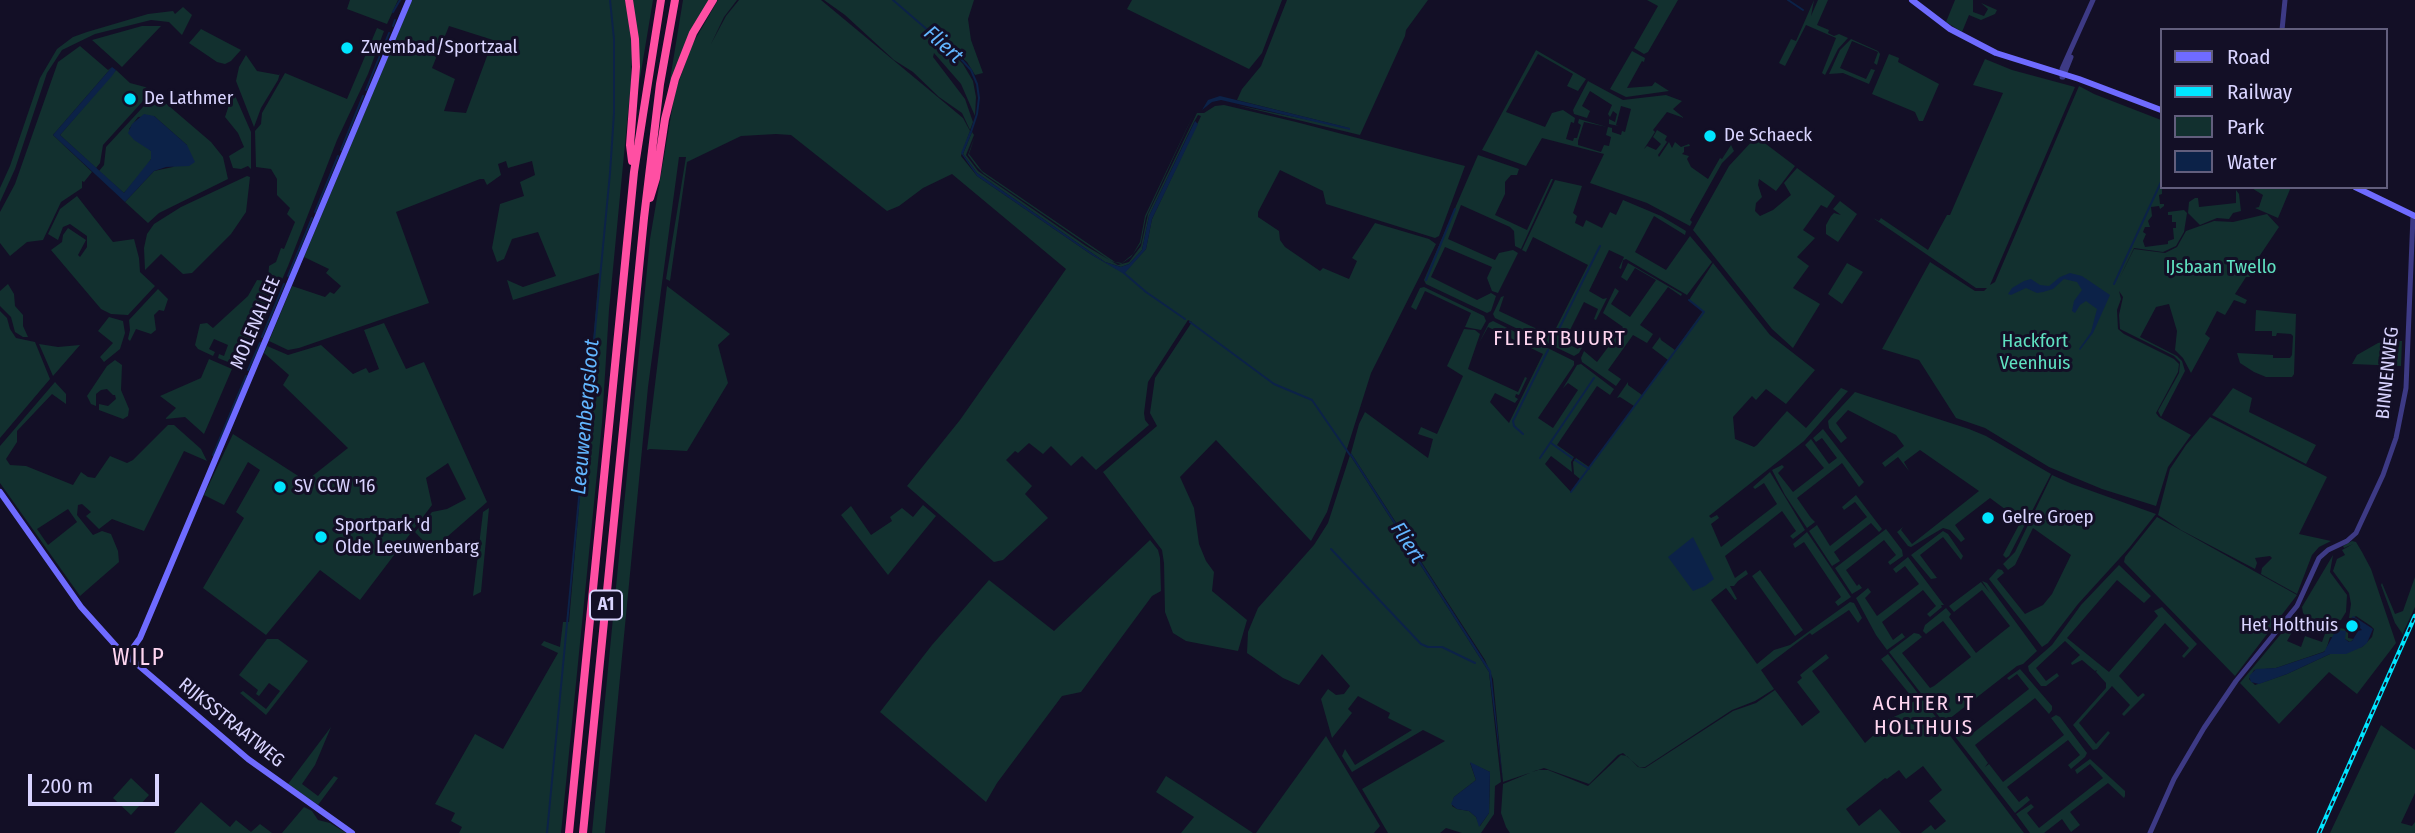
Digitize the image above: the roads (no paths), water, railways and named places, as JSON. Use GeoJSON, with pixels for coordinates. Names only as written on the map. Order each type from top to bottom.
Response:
{"type":"FeatureCollection","features":[{"type":"Feature","properties":{"kind":"highway","name":"A1"},"geometry":{"type":"LineString","coordinates":[[629,0],[636,67],[630,145],[634,172]]}},
{"type":"Feature","properties":{"kind":"highway","name":"A1"},"geometry":{"type":"LineString","coordinates":[[569,833],[634,172],[661,0]]}},
{"type":"Feature","properties":{"kind":"highway","name":"A1"},"geometry":{"type":"LineString","coordinates":[[583,833],[644,218],[660,84],[675,0]]}},
{"type":"Feature","properties":{"kind":"highway","name":"A1"},"geometry":{"type":"LineString","coordinates":[[644,218],[656,178],[675,79],[694,33],[713,0]]}},
{"type":"Feature","properties":{"kind":"main road","name":"MOLENALLEE"},"geometry":{"type":"LineString","coordinates":[[127,656],[140,638],[409,0]]}},
{"type":"Feature","properties":{"kind":"main road"},"geometry":{"type":"LineString","coordinates":[[1912,0],[1934,19],[1966,39],[1996,53],[2160,110]]}},
{"type":"Feature","properties":{"kind":"main road"},"geometry":{"type":"LineString","coordinates":[[2359,189],[2414,216]]}},
{"type":"Feature","properties":{"kind":"main road","name":"RIJKSSTRAATWEG"},"geometry":{"type":"LineString","coordinates":[[0,492],[88,615],[127,656],[248,759],[352,833]]}},
{"type":"Feature","properties":{"kind":"street"},"geometry":{"type":"LineString","coordinates":[[2063,75],[2093,0]]}},
{"type":"Feature","properties":{"kind":"street"},"geometry":{"type":"LineString","coordinates":[[2282,28],[2285,0]]}},
{"type":"Feature","properties":{"kind":"street","name":"BINNENWEG"},"geometry":{"type":"LineString","coordinates":[[2150,833],[2168,791],[2204,728],[2236,681],[2297,606],[2316,562],[2328,550],[2350,539],[2361,526],[2383,475],[2398,430],[2407,370],[2414,216]]}},
{"type":"Feature","properties":{"kind":"water"},"geometry":{"type":"Polygon","coordinates":[[[112,67],[116,70],[112,76],[60,135],[124,193],[151,159],[151,151],[128,133],[132,124],[144,114],[154,116],[187,145],[195,162],[189,166],[166,167],[154,171],[125,202],[53,135],[112,67]]]}},
{"type":"Feature","properties":{"kind":"water"},"geometry":{"type":"Polygon","coordinates":[[[1220,96],[1350,130],[1221,100],[1212,102],[1202,110],[1208,100],[1220,96]]]}},
{"type":"Feature","properties":{"kind":"water"},"geometry":{"type":"Polygon","coordinates":[[[1195,121],[1198,124],[1152,219],[1146,249],[1124,274],[1092,255],[977,176],[961,153],[970,131],[972,132],[963,154],[977,173],[1105,262],[1121,267],[1129,264],[1142,250],[1149,216],[1195,121]]]}},
{"type":"Feature","properties":{"kind":"water"},"geometry":{"type":"Polygon","coordinates":[[[2070,273],[2082,276],[2110,295],[2093,333],[2080,350],[2091,332],[2097,309],[2086,301],[2075,313],[2072,311],[2074,301],[2082,290],[2077,282],[2064,279],[2053,289],[2043,292],[2037,293],[2026,288],[2008,294],[2012,288],[2024,281],[2031,279],[2040,285],[2049,286],[2070,273]]]}},
{"type":"Feature","properties":{"kind":"water"},"geometry":{"type":"Polygon","coordinates":[[[1351,453],[1491,671],[1503,782],[1489,672],[1351,453]]]}},
{"type":"Feature","properties":{"kind":"water"},"geometry":{"type":"Polygon","coordinates":[[[1693,537],[1714,579],[1693,591],[1668,557],[1693,537]]]}},
{"type":"Feature","properties":{"kind":"water"},"geometry":{"type":"Polygon","coordinates":[[[2353,616],[2373,629],[2367,643],[2362,647],[2346,654],[2330,654],[2259,684],[2251,682],[2249,676],[2256,669],[2276,668],[2324,652],[2336,630],[2346,631],[2345,639],[2352,641],[2358,631],[2362,630],[2351,619],[2353,616]]]}},
{"type":"Feature","properties":{"kind":"water"},"geometry":{"type":"Polygon","coordinates":[[[1470,762],[1490,772],[1489,813],[1479,827],[1476,817],[1469,811],[1457,809],[1451,804],[1454,797],[1476,780],[1470,762]]]}},
{"type":"Feature","properties":{"kind":"waterway"},"geometry":{"type":"LineString","coordinates":[[393,12],[400,0]]}},
{"type":"Feature","properties":{"kind":"waterway","name":"Leeuwenbergsloot"},"geometry":{"type":"LineString","coordinates":[[547,833],[610,173],[614,113],[614,39],[610,0]]}},
{"type":"Feature","properties":{"kind":"waterway","name":"Fliert"},"geometry":{"type":"LineString","coordinates":[[893,0],[971,70],[979,98],[971,132]]}},
{"type":"Feature","properties":{"kind":"waterway"},"geometry":{"type":"LineString","coordinates":[[1788,0],[1803,10]]}},
{"type":"Feature","properties":{"kind":"waterway"},"geometry":{"type":"LineString","coordinates":[[393,26],[395,20]]}},
{"type":"Feature","properties":{"kind":"waterway"},"geometry":{"type":"LineString","coordinates":[[366,90],[389,33]]}},
{"type":"Feature","properties":{"kind":"waterway"},"geometry":{"type":"LineString","coordinates":[[341,150],[363,96]]}},
{"type":"Feature","properties":{"kind":"waterway"},"geometry":{"type":"LineString","coordinates":[[315,212],[338,156]]}},
{"type":"Feature","properties":{"kind":"waterway"},"geometry":{"type":"LineString","coordinates":[[2114,284],[2160,184]]}},
{"type":"Feature","properties":{"kind":"waterway"},"geometry":{"type":"LineString","coordinates":[[1426,280],[1455,209]]}},
{"type":"Feature","properties":{"kind":"waterway"},"geometry":{"type":"LineString","coordinates":[[288,276],[312,218]]}},
{"type":"Feature","properties":{"kind":"waterway"},"geometry":{"type":"LineString","coordinates":[[1552,343],[1600,246]]}},
{"type":"Feature","properties":{"kind":"waterway","name":"Fliert"},"geometry":{"type":"LineString","coordinates":[[1124,273],[1185,319]]}},
{"type":"Feature","properties":{"kind":"waterway"},"geometry":{"type":"LineString","coordinates":[[262,337],[284,284]]}},
{"type":"Feature","properties":{"kind":"waterway"},"geometry":{"type":"LineString","coordinates":[[1571,492],[1704,312],[1689,300]]}},
{"type":"Feature","properties":{"kind":"waterway","name":"Fliert"},"geometry":{"type":"LineString","coordinates":[[1190,322],[1274,384],[1312,400],[1350,455]]}},
{"type":"Feature","properties":{"kind":"waterway"},"geometry":{"type":"LineString","coordinates":[[248,370],[260,343]]}},
{"type":"Feature","properties":{"kind":"waterway"},"geometry":{"type":"LineString","coordinates":[[1523,434],[1514,426],[1513,421],[1548,350]]}},
{"type":"Feature","properties":{"kind":"waterway"},"geometry":{"type":"LineString","coordinates":[[213,455],[246,376]]}},
{"type":"Feature","properties":{"kind":"waterway"},"geometry":{"type":"LineString","coordinates":[[1540,458],[1594,378]]}},
{"type":"Feature","properties":{"kind":"waterway"},"geometry":{"type":"LineString","coordinates":[[1551,443],[1572,458]]}},
{"type":"Feature","properties":{"kind":"waterway"},"geometry":{"type":"LineString","coordinates":[[1575,460],[1589,469]]}},
{"type":"Feature","properties":{"kind":"waterway"},"geometry":{"type":"LineString","coordinates":[[1331,549],[1421,644],[1442,647],[1475,663]]}},
{"type":"Feature","properties":{"kind":"railway"},"geometry":{"type":"LineString","coordinates":[[2319,833],[2415,616]]}},
{"type":"Feature","properties":{"kind":"place","name":"Zwembad/Sportzaal"},"geometry":{"type":"Point","coordinates":[347,48]}},
{"type":"Feature","properties":{"kind":"place","name":"De Lathmer"},"geometry":{"type":"Point","coordinates":[130,99]}},
{"type":"Feature","properties":{"kind":"place","name":"De Schaeck"},"geometry":{"type":"Point","coordinates":[1710,136]}},
{"type":"Feature","properties":{"kind":"place","name":"SV CCW '16"},"geometry":{"type":"Point","coordinates":[280,487]}},
{"type":"Feature","properties":{"kind":"place","name":"Gelre Groep"},"geometry":{"type":"Point","coordinates":[1988,518]}},
{"type":"Feature","properties":{"kind":"place","name":"Sportpark 'd Olde Leeuwenbarg"},"geometry":{"type":"Point","coordinates":[321,537]}},
{"type":"Feature","properties":{"kind":"place","name":"Het Holthuis"},"geometry":{"type":"Point","coordinates":[2352,626]}},
{"type":"Feature","properties":{"kind":"district","name":"FLIERTBUURT"},"geometry":{"type":"Point","coordinates":[1560,339]}},
{"type":"Feature","properties":{"kind":"district","name":"WILP"},"geometry":{"type":"Point","coordinates":[139,659]}},
{"type":"Feature","properties":{"kind":"district","name":"ACHTER 'T HOLTHUIS"},"geometry":{"type":"Point","coordinates":[1924,716]}},
{"type":"Feature","properties":{"kind":"park label","name":"IJsbaan Twello"},"geometry":{"type":"Point","coordinates":[2221,268]}},
{"type":"Feature","properties":{"kind":"park label","name":"Hackfort Veenhuis"},"geometry":{"type":"Point","coordinates":[2035,353]}}]}
